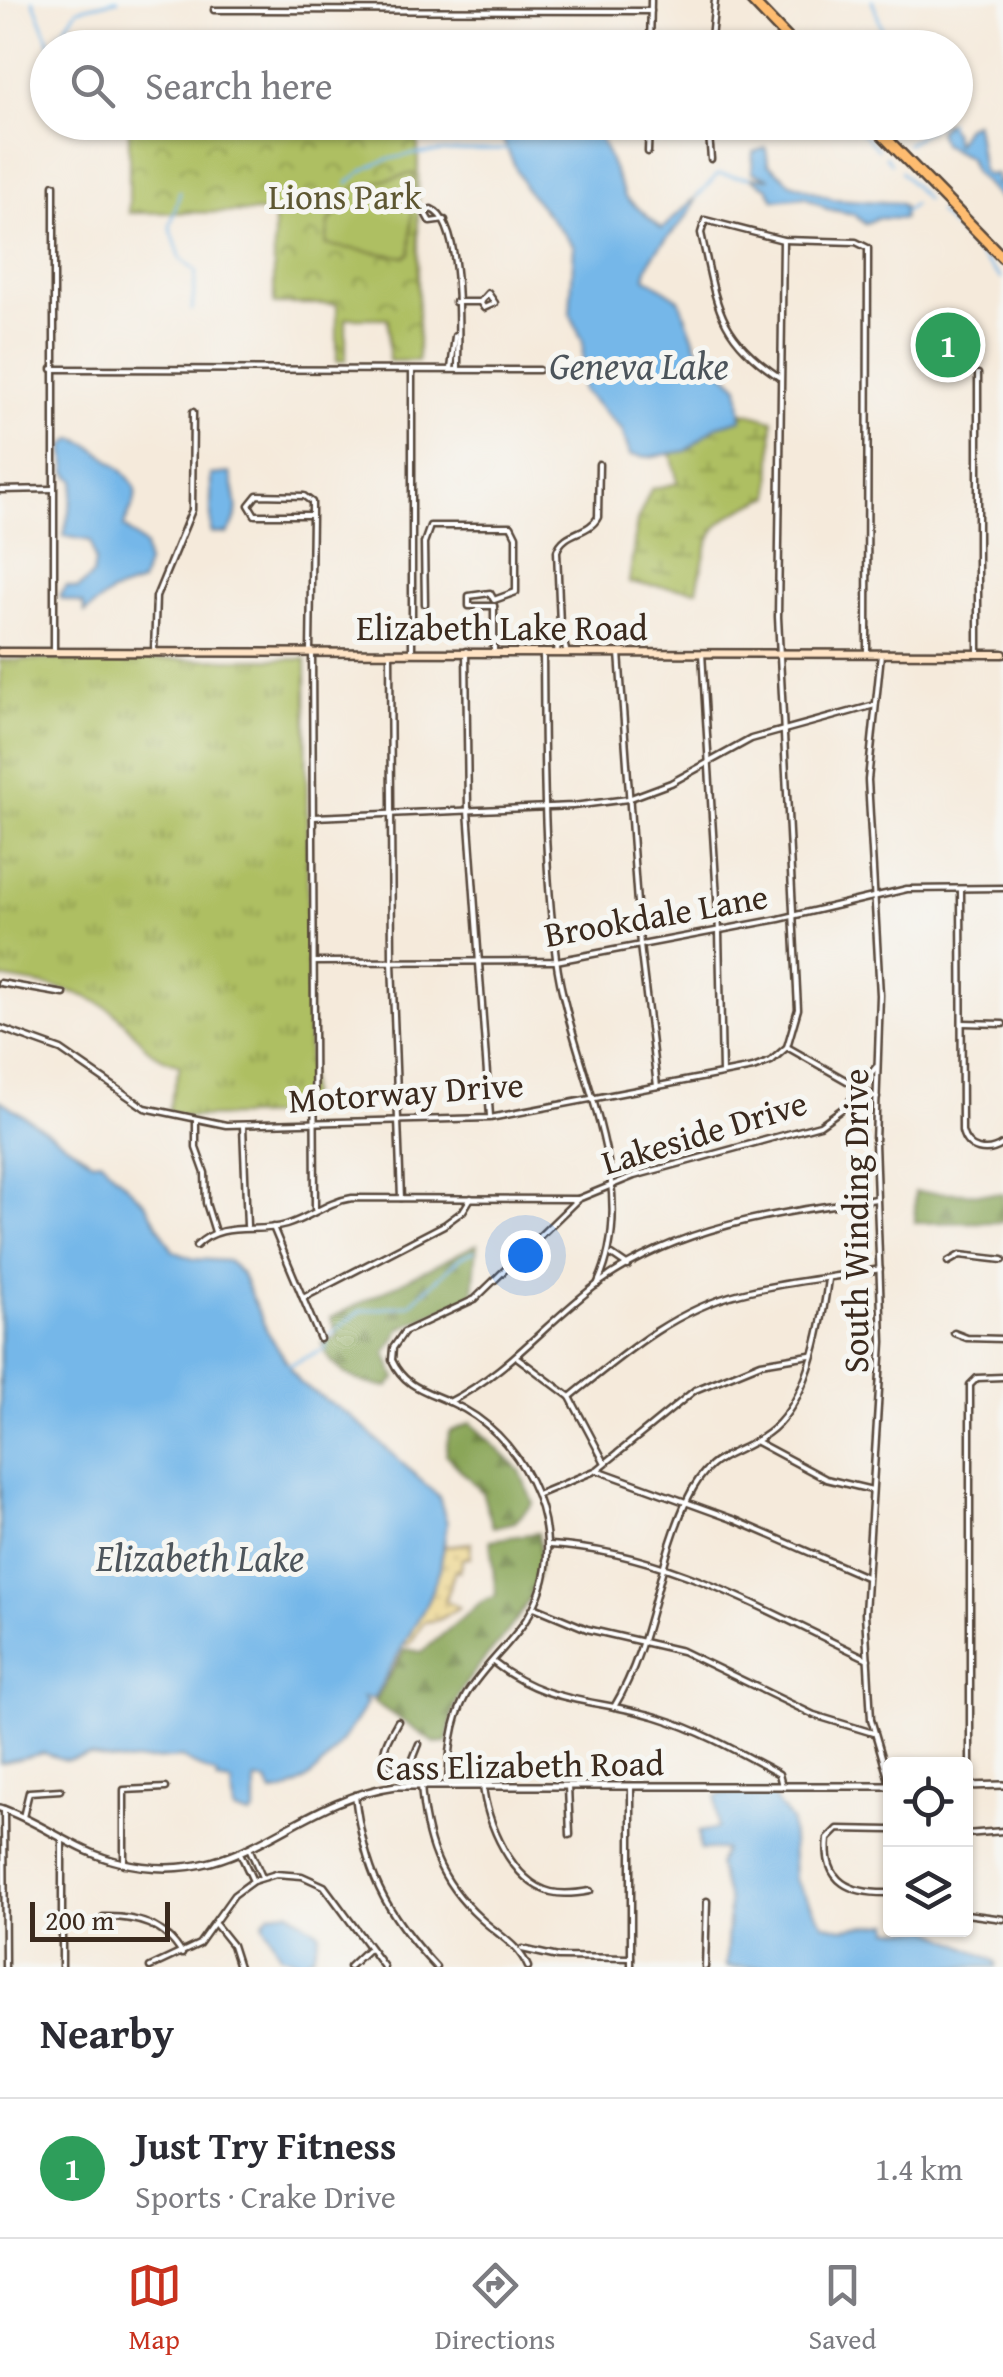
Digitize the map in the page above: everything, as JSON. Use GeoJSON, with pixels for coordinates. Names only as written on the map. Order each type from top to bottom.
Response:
{"type":"FeatureCollection","features":[{"type":"Feature","properties":{"kind":"highway"},"geometry":{"type":"LineString","coordinates":[[750,0],[779,30]]}},
{"type":"Feature","properties":{"kind":"highway"},"geometry":{"type":"LineString","coordinates":[[888,140],[1003,258]]}},
{"type":"Feature","properties":{"kind":"main road","name":"Elizabeth Lake Road"},"geometry":{"type":"LineString","coordinates":[[0,652],[1003,654]]}},
{"type":"Feature","properties":{"kind":"street"},"geometry":{"type":"LineString","coordinates":[[310,0],[310,10]]}},
{"type":"Feature","properties":{"kind":"street"},"geometry":{"type":"LineString","coordinates":[[416,0],[416,10]]}},
{"type":"Feature","properties":{"kind":"street"},"geometry":{"type":"LineString","coordinates":[[556,0],[556,10]]}},
{"type":"Feature","properties":{"kind":"street"},"geometry":{"type":"LineString","coordinates":[[650,30],[651,0]]}},
{"type":"Feature","properties":{"kind":"street"},"geometry":{"type":"LineString","coordinates":[[712,30],[716,0]]}},
{"type":"Feature","properties":{"kind":"street"},"geometry":{"type":"LineString","coordinates":[[214,10],[651,11]]}},
{"type":"Feature","properties":{"kind":"street"},"geometry":{"type":"LineString","coordinates":[[648,140],[648,152]]}},
{"type":"Feature","properties":{"kind":"street"},"geometry":{"type":"LineString","coordinates":[[709,140],[711,159]]}},
{"type":"Feature","properties":{"kind":"street"},"geometry":{"type":"LineString","coordinates":[[54,185],[54,652]]}},
{"type":"Feature","properties":{"kind":"street"},"geometry":{"type":"LineString","coordinates":[[444,220],[454,244],[454,369]]}},
{"type":"Feature","properties":{"kind":"street"},"geometry":{"type":"LineString","coordinates":[[779,377],[738,347],[727,330],[700,227],[710,220],[782,240],[856,242],[868,248],[866,654]]}},
{"type":"Feature","properties":{"kind":"street"},"geometry":{"type":"LineString","coordinates":[[782,240],[779,654],[798,1008],[787,1047],[876,1098]]}},
{"type":"Feature","properties":{"kind":"street"},"geometry":{"type":"LineString","coordinates":[[455,302],[480,302]]}},
{"type":"Feature","properties":{"kind":"street"},"geometry":{"type":"LineString","coordinates":[[52,369],[539,370]]}},
{"type":"Feature","properties":{"kind":"street"},"geometry":{"type":"LineString","coordinates":[[412,369],[412,652]]}},
{"type":"Feature","properties":{"kind":"street"},"geometry":{"type":"LineString","coordinates":[[978,374],[978,654]]}},
{"type":"Feature","properties":{"kind":"street"},"geometry":{"type":"LineString","coordinates":[[154,652],[156,600],[192,510],[193,412]]}},
{"type":"Feature","properties":{"kind":"street"},"geometry":{"type":"LineString","coordinates":[[561,652],[557,551],[569,535],[594,525],[598,517],[600,464]]}},
{"type":"Feature","properties":{"kind":"street"},"geometry":{"type":"LineString","coordinates":[[0,490],[53,489]]}},
{"type":"Feature","properties":{"kind":"street"},"geometry":{"type":"LineString","coordinates":[[312,515],[255,515],[250,501],[257,496],[304,496],[312,502],[315,1209]]}},
{"type":"Feature","properties":{"kind":"street"},"geometry":{"type":"LineString","coordinates":[[425,604],[424,543],[430,526],[512,526],[516,536],[516,592],[494,603],[469,606],[469,596],[490,593],[494,603],[494,652]]}},
{"type":"Feature","properties":{"kind":"street"},"geometry":{"type":"LineString","coordinates":[[390,652],[392,962],[401,1198]]}},
{"type":"Feature","properties":{"kind":"street"},"geometry":{"type":"LineString","coordinates":[[466,652],[468,810],[490,1118]]}},
{"type":"Feature","properties":{"kind":"street"},"geometry":{"type":"LineString","coordinates":[[543,652],[545,807],[556,961],[612,1186],[612,1254],[597,1285]]}},
{"type":"Feature","properties":{"kind":"street"},"geometry":{"type":"LineString","coordinates":[[619,653],[640,946],[656,1087]]}},
{"type":"Feature","properties":{"kind":"street"},"geometry":{"type":"LineString","coordinates":[[702,654],[719,931],[722,1074]]}},
{"type":"Feature","properties":{"kind":"street","name":"South Winding Drive"},"geometry":{"type":"LineString","coordinates":[[881,654],[868,780],[878,1063],[876,1199],[881,1378],[866,1577],[873,1733],[883,1764]]}},
{"type":"Feature","properties":{"kind":"street"},"geometry":{"type":"LineString","coordinates":[[314,817],[545,807],[630,798],[782,728],[875,705]]}},
{"type":"Feature","properties":{"kind":"street"},"geometry":{"type":"LineString","coordinates":[[961,888],[963,1136],[970,1146],[985,1152],[1003,1144]]}},
{"type":"Feature","properties":{"kind":"street","name":"Brookdale Lane"},"geometry":{"type":"LineString","coordinates":[[314,962],[556,961],[719,931],[907,889],[1003,888]]}},
{"type":"Feature","properties":{"kind":"street"},"geometry":{"type":"LineString","coordinates":[[0,983],[64,994]]}},
{"type":"Feature","properties":{"kind":"street"},"geometry":{"type":"LineString","coordinates":[[961,1023],[1003,1024]]}},
{"type":"Feature","properties":{"kind":"street","name":"Motorway Drive"},"geometry":{"type":"LineString","coordinates":[[0,1028],[61,1050],[145,1108],[196,1121],[243,1126],[490,1118],[722,1074],[771,1061],[787,1047]]}},
{"type":"Feature","properties":{"kind":"street","name":"Lakeside Drive"},"geometry":{"type":"LineString","coordinates":[[448,1785],[457,1716],[466,1696],[522,1628],[534,1607],[546,1575],[548,1545],[537,1494],[513,1454],[485,1426],[449,1402],[409,1384],[396,1370],[392,1354],[398,1339],[410,1328],[474,1300],[578,1199],[820,1125],[845,1108],[878,1063]]}},
{"type":"Feature","properties":{"kind":"street"},"geometry":{"type":"LineString","coordinates":[[196,1121],[196,1148],[208,1184],[206,1202],[215,1232]]}},
{"type":"Feature","properties":{"kind":"street"},"geometry":{"type":"LineString","coordinates":[[243,1126],[247,1228]]}},
{"type":"Feature","properties":{"kind":"street"},"geometry":{"type":"LineString","coordinates":[[196,1246],[215,1232],[296,1222],[315,1209],[352,1198],[578,1199]]}},
{"type":"Feature","properties":{"kind":"street"},"geometry":{"type":"LineString","coordinates":[[303,1298],[444,1225],[463,1211],[471,1198]]}},
{"type":"Feature","properties":{"kind":"street"},"geometry":{"type":"LineString","coordinates":[[449,1402],[486,1384],[597,1285],[677,1242],[720,1228],[876,1199]]}},
{"type":"Feature","properties":{"kind":"street"},"geometry":{"type":"LineString","coordinates":[[273,1227],[320,1339]]}},
{"type":"Feature","properties":{"kind":"street"},"geometry":{"type":"LineString","coordinates":[[612,1254],[628,1266]]}},
{"type":"Feature","properties":{"kind":"street"},"geometry":{"type":"LineString","coordinates":[[948,1262],[960,1255],[1003,1260]]}},
{"type":"Feature","properties":{"kind":"street"},"geometry":{"type":"LineString","coordinates":[[570,1397],[640,1340],[700,1308],[762,1288],[880,1269]]}},
{"type":"Feature","properties":{"kind":"street"},"geometry":{"type":"LineString","coordinates":[[614,1707],[643,1642],[686,1501],[707,1468],[726,1452],[755,1441],[788,1413],[810,1355],[828,1280]]}},
{"type":"Feature","properties":{"kind":"street"},"geometry":{"type":"LineString","coordinates":[[954,1333],[967,1338],[1003,1339]]}},
{"type":"Feature","properties":{"kind":"street"},"geometry":{"type":"LineString","coordinates":[[537,1494],[597,1470],[695,1390],[737,1370],[810,1355]]}},
{"type":"Feature","properties":{"kind":"street"},"geometry":{"type":"LineString","coordinates":[[518,1358],[570,1397],[606,1463]]}},
{"type":"Feature","properties":{"kind":"street"},"geometry":{"type":"LineString","coordinates":[[968,1757],[970,1385],[977,1378],[1003,1377]]}},
{"type":"Feature","properties":{"kind":"street"},"geometry":{"type":"LineString","coordinates":[[755,1441],[826,1479],[872,1490]]}},
{"type":"Feature","properties":{"kind":"street"},"geometry":{"type":"LineString","coordinates":[[597,1470],[686,1501],[866,1577]]}},
{"type":"Feature","properties":{"kind":"street"},"geometry":{"type":"LineString","coordinates":[[548,1545],[588,1547],[664,1568],[743,1598],[868,1659]]}},
{"type":"Feature","properties":{"kind":"street"},"geometry":{"type":"LineString","coordinates":[[534,1607],[587,1629],[696,1656],[814,1715],[873,1733]]}},
{"type":"Feature","properties":{"kind":"street"},"geometry":{"type":"LineString","coordinates":[[493,1662],[518,1682],[546,1695],[614,1707],[703,1734],[779,1774],[782,1786]]}},
{"type":"Feature","properties":{"kind":"street"},"geometry":{"type":"LineString","coordinates":[[398,1721],[381,1751],[382,1759],[390,1769],[407,1774]]}},
{"type":"Feature","properties":{"kind":"street"},"geometry":{"type":"LineString","coordinates":[[409,1786],[407,1774],[419,1744]]}},
{"type":"Feature","properties":{"kind":"street"},"geometry":{"type":"LineString","coordinates":[[421,1785],[424,1826],[445,1878],[477,1916],[519,1948],[558,1956],[631,1958]]}},
{"type":"Feature","properties":{"kind":"street"},"geometry":{"type":"LineString","coordinates":[[483,1785],[492,1829],[503,1850],[540,1887],[553,1893],[590,1891]]}},
{"type":"Feature","properties":{"kind":"street","name":"Cass Elizabeth Road"},"geometry":{"type":"LineString","coordinates":[[2,1809],[124,1864],[176,1869],[241,1854],[355,1795],[409,1786],[883,1786]]}},
{"type":"Feature","properties":{"kind":"street"},"geometry":{"type":"LineString","coordinates":[[568,1786],[570,1835]]}},
{"type":"Feature","properties":{"kind":"street"},"geometry":{"type":"LineString","coordinates":[[630,1786],[631,1967]]}},
{"type":"Feature","properties":{"kind":"street"},"geometry":{"type":"LineString","coordinates":[[973,1786],[1003,1786]]}},
{"type":"Feature","properties":{"kind":"street"},"geometry":{"type":"LineString","coordinates":[[124,1864],[124,1791],[166,1788]]}},
{"type":"Feature","properties":{"kind":"street"},"geometry":{"type":"LineString","coordinates":[[23,1817],[30,1791],[61,1790]]}},
{"type":"Feature","properties":{"kind":"street"},"geometry":{"type":"LineString","coordinates":[[355,1795],[361,1846],[372,1876],[398,1924],[436,1967]]}},
{"type":"Feature","properties":{"kind":"street"},"geometry":{"type":"LineString","coordinates":[[2,1809],[5,1967]]}},
{"type":"Feature","properties":{"kind":"street"},"geometry":{"type":"LineString","coordinates":[[883,1830],[838,1830],[828,1839],[827,1858],[834,1878],[846,1888],[883,1891]]}},
{"type":"Feature","properties":{"kind":"street"},"geometry":{"type":"LineString","coordinates":[[973,1834],[1003,1832]]}},
{"type":"Feature","properties":{"kind":"street"},"geometry":{"type":"LineString","coordinates":[[62,1838],[62,1967]]}},
{"type":"Feature","properties":{"kind":"street"},"geometry":{"type":"LineString","coordinates":[[250,1850],[262,1877]]}},
{"type":"Feature","properties":{"kind":"street"},"geometry":{"type":"LineString","coordinates":[[241,1854],[253,1881]]}},
{"type":"Feature","properties":{"kind":"street"},"geometry":{"type":"LineString","coordinates":[[150,1967],[182,1954],[216,1925],[234,1895],[253,1881],[293,1874],[324,1886],[342,1905],[368,1949],[384,1967]]}},
{"type":"Feature","properties":{"kind":"street"},"geometry":{"type":"LineString","coordinates":[[706,1967],[707,1901]]}},
{"type":"Feature","properties":{"kind":"street"},"geometry":{"type":"LineString","coordinates":[[973,1915],[1003,1919]]}},
{"type":"Feature","properties":{"kind":"street"},"geometry":{"type":"LineString","coordinates":[[103,1917],[131,1918],[158,1927],[182,1954]]}},
{"type":"Feature","properties":{"kind":"street"},"geometry":{"type":"LineString","coordinates":[[216,1925],[232,1945],[239,1967]]}},
{"type":"Feature","properties":{"kind":"street"},"geometry":{"type":"LineString","coordinates":[[519,1948],[528,1967]]}},
{"type":"Feature","properties":{"kind":"street"},"geometry":{"type":"LineString","coordinates":[[348,1967],[368,1949]]}},
{"type":"Feature","properties":{"kind":"green space","name":"Lions Park"},"geometry":{"type":"Polygon","coordinates":[[[129,140],[418,140],[418,361],[389,361],[388,318],[346,318],[346,361],[337,361],[337,304],[274,304],[274,212],[129,213],[129,140]]]}},
{"type":"Feature","properties":{"kind":"green space"},"geometry":{"type":"Polygon","coordinates":[[[414,173],[410,253],[405,257],[326,245],[329,223],[355,187],[414,173]]]}},
{"type":"Feature","properties":{"kind":"green space"},"geometry":{"type":"Polygon","coordinates":[[[719,405],[773,420],[771,496],[735,513],[716,529],[697,590],[629,583],[637,521],[651,489],[678,483],[669,444],[719,405]]]}},
{"type":"Feature","properties":{"kind":"green space"},"geometry":{"type":"Polygon","coordinates":[[[306,659],[309,1115],[187,1117],[168,1111],[180,1065],[151,1051],[108,1008],[63,989],[0,978],[0,660],[306,659]]]}},
{"type":"Feature","properties":{"kind":"green space"},"geometry":{"type":"Polygon","coordinates":[[[915,1192],[1003,1194],[1003,1222],[915,1223],[915,1192]]]}},
{"type":"Feature","properties":{"kind":"green space"},"geometry":{"type":"Polygon","coordinates":[[[477,1244],[473,1295],[401,1328],[386,1353],[396,1378],[388,1387],[356,1380],[332,1361],[322,1343],[337,1336],[331,1318],[477,1244]]]}},
{"type":"Feature","properties":{"kind":"green space"},"geometry":{"type":"Polygon","coordinates":[[[471,1423],[520,1471],[533,1503],[515,1522],[493,1527],[482,1492],[446,1455],[449,1432],[471,1423]]]}},
{"type":"Feature","properties":{"kind":"green space"},"geometry":{"type":"Polygon","coordinates":[[[538,1533],[540,1557],[530,1597],[462,1689],[447,1742],[435,1743],[374,1702],[405,1649],[422,1652],[481,1602],[496,1596],[490,1540],[538,1533]]]}},
{"type":"Feature","properties":{"kind":"sand"},"geometry":{"type":"Polygon","coordinates":[[[471,1543],[470,1557],[462,1559],[459,1572],[455,1570],[445,1600],[459,1607],[438,1620],[424,1622],[409,1645],[404,1643],[429,1597],[445,1546],[471,1543]]]}},
{"type":"Feature","properties":{"kind":"water"},"geometry":{"type":"Polygon","coordinates":[[[975,123],[982,171],[986,175],[996,174],[996,185],[1003,177],[1003,202],[974,172],[969,158],[941,140],[954,140],[955,145],[958,140],[973,140],[975,123]]]}},
{"type":"Feature","properties":{"kind":"water","name":"Geneva Lake"},"geometry":{"type":"Polygon","coordinates":[[[503,140],[601,140],[625,197],[662,229],[696,197],[686,217],[654,254],[645,277],[679,299],[697,347],[739,386],[742,419],[717,426],[686,451],[649,457],[630,455],[622,430],[582,390],[583,342],[570,313],[574,246],[525,188],[503,140]]]}},
{"type":"Feature","properties":{"kind":"water"},"geometry":{"type":"Polygon","coordinates":[[[766,148],[768,164],[791,183],[833,199],[899,203],[904,207],[903,219],[877,218],[865,224],[853,214],[827,209],[805,197],[774,200],[768,188],[750,178],[770,178],[752,172],[753,152],[766,148]]]}},
{"type":"Feature","properties":{"kind":"water"},"geometry":{"type":"Polygon","coordinates":[[[73,439],[98,451],[132,483],[135,500],[124,527],[145,546],[147,563],[141,583],[111,593],[85,613],[83,604],[60,595],[67,586],[78,589],[93,575],[95,561],[91,541],[64,536],[75,481],[67,473],[64,446],[73,439]]]}},
{"type":"Feature","properties":{"kind":"water"},"geometry":{"type":"Polygon","coordinates":[[[230,473],[235,520],[227,534],[211,533],[211,475],[230,473]]]}},
{"type":"Feature","properties":{"kind":"water","name":"Elizabeth Lake"},"geometry":{"type":"Polygon","coordinates":[[[0,1100],[92,1161],[100,1160],[145,1203],[173,1251],[193,1259],[228,1261],[241,1273],[267,1331],[300,1383],[352,1417],[439,1497],[447,1523],[440,1569],[426,1605],[373,1699],[363,1698],[367,1703],[339,1745],[302,1783],[272,1793],[267,1782],[255,1780],[255,1812],[250,1816],[234,1811],[232,1783],[217,1781],[217,1776],[181,1758],[122,1762],[89,1756],[65,1760],[44,1753],[0,1763],[0,1100]]]}},
{"type":"Feature","properties":{"kind":"water"},"geometry":{"type":"Polygon","coordinates":[[[769,1792],[791,1821],[794,1879],[824,1924],[842,1928],[883,1924],[883,1937],[945,1937],[995,1961],[997,1967],[726,1967],[729,1903],[718,1865],[724,1850],[700,1850],[699,1832],[718,1828],[716,1797],[769,1792]]]}},
{"type":"Feature","properties":{"kind":"water"},"geometry":{"type":"Polygon","coordinates":[[[289,1911],[319,1932],[313,1955],[301,1962],[280,1955],[263,1922],[270,1913],[289,1911]]]}},
{"type":"Feature","properties":{"kind":"waterway"},"geometry":{"type":"LineString","coordinates":[[33,0],[45,30]]}},
{"type":"Feature","properties":{"kind":"waterway"},"geometry":{"type":"LineString","coordinates":[[63,30],[78,9],[118,0]]}},
{"type":"Feature","properties":{"kind":"waterway"},"geometry":{"type":"LineString","coordinates":[[872,0],[883,30]]}},
{"type":"Feature","properties":{"kind":"waterway"},"geometry":{"type":"LineString","coordinates":[[869,140],[878,150]]}},
{"type":"Feature","properties":{"kind":"waterway"},"geometry":{"type":"LineString","coordinates":[[907,144],[913,140]]}},
{"type":"Feature","properties":{"kind":"waterway"},"geometry":{"type":"LineString","coordinates":[[348,183],[363,171],[402,156],[507,149]]}},
{"type":"Feature","properties":{"kind":"waterway"},"geometry":{"type":"LineString","coordinates":[[885,156],[891,163]]}},
{"type":"Feature","properties":{"kind":"waterway"},"geometry":{"type":"LineString","coordinates":[[901,172],[926,200]]}},
{"type":"Feature","properties":{"kind":"waterway"},"geometry":{"type":"LineString","coordinates":[[696,198],[718,174],[750,178]]}},
{"type":"Feature","properties":{"kind":"waterway"},"geometry":{"type":"LineString","coordinates":[[180,192],[170,227],[181,259],[196,272],[192,310]]}},
{"type":"Feature","properties":{"kind":"waterway"},"geometry":{"type":"LineString","coordinates":[[904,212],[914,204]]}},
{"type":"Feature","properties":{"kind":"waterway"},"geometry":{"type":"LineString","coordinates":[[938,212],[1001,278]]}},
{"type":"Feature","properties":{"kind":"waterway"},"geometry":{"type":"LineString","coordinates":[[287,1366],[325,1349],[327,1337],[360,1311],[409,1305],[461,1257],[474,1251]]}},
{"type":"Feature","properties":{"kind":"place","name":"Just Try Fitness"},"geometry":{"type":"Point","coordinates":[948,345]}}]}
